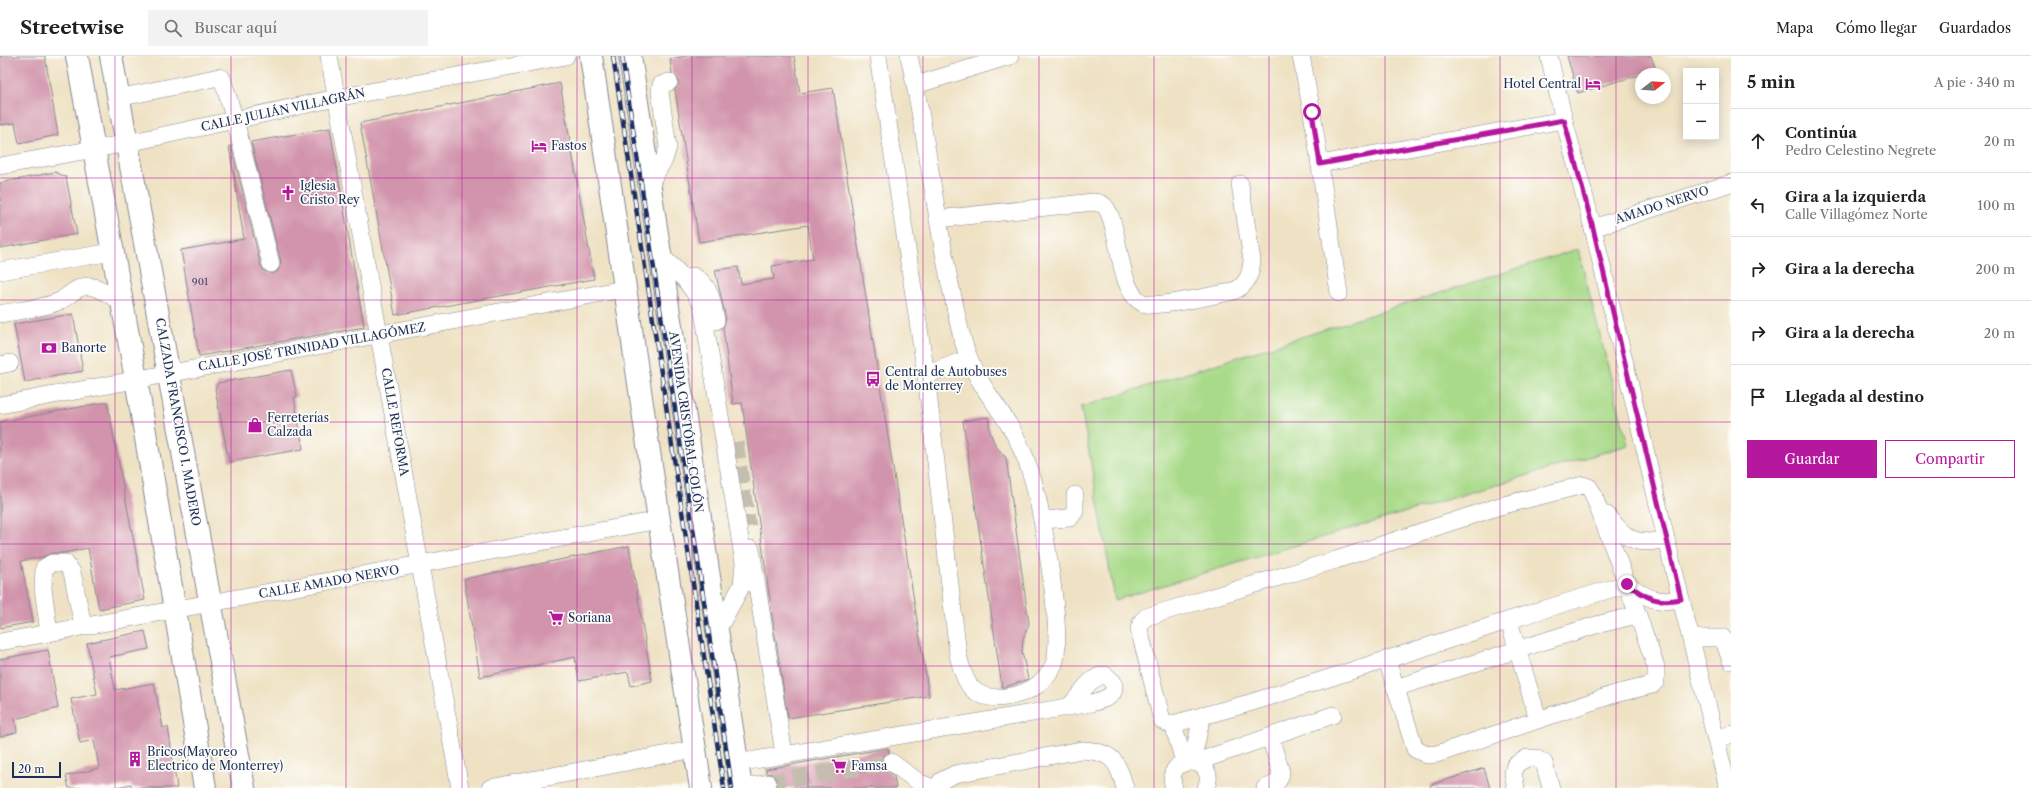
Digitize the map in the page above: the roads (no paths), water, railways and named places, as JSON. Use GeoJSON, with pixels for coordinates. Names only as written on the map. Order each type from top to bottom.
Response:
{"type":"FeatureCollection","features":[{"type":"Feature","properties":{"kind":"main road"},"geometry":{"type":"LineString","coordinates":[[77,56],[120,300],[136,379],[205,788]]}},
{"type":"Feature","properties":{"kind":"main road","name":"CALZADA FRANCISCO I. MADERO"},"geometry":{"type":"LineString","coordinates":[[111,56],[244,788]]}},
{"type":"Feature","properties":{"kind":"main road"},"geometry":{"type":"LineString","coordinates":[[591,56],[658,520],[701,788]]}},
{"type":"Feature","properties":{"kind":"main road","name":"AVENIDA CRISTÓBAL COLÓN"},"geometry":{"type":"LineString","coordinates":[[630,56],[650,181],[668,263],[741,788]]}},
{"type":"Feature","properties":{"kind":"street","name":"CALLE REFORMA"},"geometry":{"type":"LineString","coordinates":[[329,56],[460,788]]}},
{"type":"Feature","properties":{"kind":"street","name":"CALLE JULIÁN VILLAGRÁN"},"geometry":{"type":"LineString","coordinates":[[0,166],[128,143],[336,98],[566,56]]}},
{"type":"Feature","properties":{"kind":"street"},"geometry":{"type":"LineString","coordinates":[[878,56],[926,375],[958,655],[963,678],[972,690],[986,697],[1017,695],[1032,688],[1046,678],[1054,662],[1056,639],[1054,603],[1042,520],[1030,469],[1018,440],[968,358],[947,269],[916,85],[909,56]]}},
{"type":"Feature","properties":{"kind":"street"},"geometry":{"type":"LineString","coordinates":[[916,85],[1010,56]]}},
{"type":"Feature","properties":{"kind":"street"},"geometry":{"type":"LineString","coordinates":[[1301,56],[1320,164],[1339,293]]}},
{"type":"Feature","properties":{"kind":"street"},"geometry":{"type":"LineString","coordinates":[[1549,56],[1564,120],[1593,228],[1666,539],[1691,638],[1724,737],[1728,788]]}},
{"type":"Feature","properties":{"kind":"street"},"geometry":{"type":"LineString","coordinates":[[118,98],[219,78],[223,80],[271,264]]}},
{"type":"Feature","properties":{"kind":"street"},"geometry":{"type":"LineString","coordinates":[[650,181],[664,160],[668,147],[660,92],[661,85],[669,82]]}},
{"type":"Feature","properties":{"kind":"street"},"geometry":{"type":"LineString","coordinates":[[1320,164],[1564,120]]}},
{"type":"Feature","properties":{"kind":"street","name":"AMADO NERVO"},"geometry":{"type":"LineString","coordinates":[[1593,228],[1731,183]]}},
{"type":"Feature","properties":{"kind":"street"},"geometry":{"type":"LineString","coordinates":[[938,219],[1093,202],[1103,204],[1108,213],[1123,270],[1134,297],[1144,303],[1158,304],[1232,291],[1246,282],[1252,269],[1252,260],[1240,184]]}},
{"type":"Feature","properties":{"kind":"street"},"geometry":{"type":"LineString","coordinates":[[0,271],[112,252]]}},
{"type":"Feature","properties":{"kind":"street"},"geometry":{"type":"LineString","coordinates":[[668,263],[698,278],[712,296],[735,442]]}},
{"type":"Feature","properties":{"kind":"street"},"geometry":{"type":"LineString","coordinates":[[668,263],[693,287],[702,304],[744,563],[742,585],[718,631]]}},
{"type":"Feature","properties":{"kind":"street"},"geometry":{"type":"LineString","coordinates":[[0,314],[46,306],[60,301],[85,286],[99,289],[120,300]]}},
{"type":"Feature","properties":{"kind":"street","name":"CALLE JOSÉ TRINIDAD VILLAGÓMEZ"},"geometry":{"type":"LineString","coordinates":[[0,404],[624,289]]}},
{"type":"Feature","properties":{"kind":"street"},"geometry":{"type":"LineString","coordinates":[[926,375],[968,358]]}},
{"type":"Feature","properties":{"kind":"street"},"geometry":{"type":"LineString","coordinates":[[1387,660],[1394,688],[1414,749],[1419,753],[1427,755],[1437,754],[1615,694],[1652,685],[1656,680],[1656,667],[1627,584],[1597,503],[1588,487],[1583,485],[1540,494],[1336,560],[1146,617],[1142,621],[1139,629],[1162,720],[1166,723],[1173,724],[1387,660],[1627,584]]}},
{"type":"Feature","properties":{"kind":"street"},"geometry":{"type":"LineString","coordinates":[[1042,520],[1070,518],[1075,511],[1075,495]]}},
{"type":"Feature","properties":{"kind":"street"},"geometry":{"type":"LineString","coordinates":[[1597,503],[1620,532],[1634,540],[1643,543],[1666,539]]}},
{"type":"Feature","properties":{"kind":"street","name":"CALLE AMADO NERVO"},"geometry":{"type":"LineString","coordinates":[[0,642],[658,520]]}},
{"type":"Feature","properties":{"kind":"street"},"geometry":{"type":"LineString","coordinates":[[748,527],[784,754]]}},
{"type":"Feature","properties":{"kind":"street"},"geometry":{"type":"LineString","coordinates":[[49,633],[43,580],[44,568],[52,563],[65,563],[72,572],[83,626]]}},
{"type":"Feature","properties":{"kind":"street"},"geometry":{"type":"LineString","coordinates":[[1627,584],[1644,596],[1659,601],[1681,599]]}},
{"type":"Feature","properties":{"kind":"street"},"geometry":{"type":"LineString","coordinates":[[1394,688],[1518,651],[1596,625],[1637,615]]}},
{"type":"Feature","properties":{"kind":"street"},"geometry":{"type":"LineString","coordinates":[[1509,621],[1538,719]]}},
{"type":"Feature","properties":{"kind":"street"},"geometry":{"type":"LineString","coordinates":[[1691,638],[1723,638],[1731,661]]}},
{"type":"Feature","properties":{"kind":"street"},"geometry":{"type":"LineString","coordinates":[[737,764],[784,754],[1068,707]]}},
{"type":"Feature","properties":{"kind":"street"},"geometry":{"type":"LineString","coordinates":[[1174,788],[1172,776],[1175,770],[1191,762],[1270,737],[1333,714]]}},
{"type":"Feature","properties":{"kind":"street"},"geometry":{"type":"LineString","coordinates":[[1191,762],[1202,716]]}},
{"type":"Feature","properties":{"kind":"street"},"geometry":{"type":"LineString","coordinates":[[1173,724],[1191,762],[1205,769],[1208,774],[1209,780],[1206,788]]}},
{"type":"Feature","properties":{"kind":"street"},"geometry":{"type":"LineString","coordinates":[[1265,788],[1275,785],[1281,778],[1281,772],[1270,737]]}},
{"type":"Feature","properties":{"kind":"street"},"geometry":{"type":"LineString","coordinates":[[490,788],[535,784],[695,749]]}},
{"type":"Feature","properties":{"kind":"street"},"geometry":{"type":"LineString","coordinates":[[938,788],[941,781],[955,774],[1081,750],[1095,751],[1106,754],[1114,760],[1118,765],[1125,788]]}},
{"type":"Feature","properties":{"kind":"street"},"geometry":{"type":"LineString","coordinates":[[1516,788],[1513,773],[1515,765],[1527,758],[1536,758],[1544,763],[1551,788]]}},
{"type":"Feature","properties":{"kind":"street"},"geometry":{"type":"LineString","coordinates":[[891,762],[920,783],[933,788]]}},
{"type":"Feature","properties":{"kind":"street"},"geometry":{"type":"LineString","coordinates":[[741,788],[768,783]]}},
{"type":"Feature","properties":{"kind":"tunnel"},"geometry":{"type":"LineString","coordinates":[[735,442],[748,527]]}},
{"type":"Feature","properties":{"kind":"tunnel"},"geometry":{"type":"LineString","coordinates":[[768,783],[891,762]]}},
{"type":"Feature","properties":{"kind":"railway"},"geometry":{"type":"LineString","coordinates":[[613,56],[724,788]]}},
{"type":"Feature","properties":{"kind":"railway"},"geometry":{"type":"LineString","coordinates":[[622,56],[732,788]]}},
{"type":"Feature","properties":{"kind":"place","name":"Hotel Central"},"geometry":{"type":"Point","coordinates":[1593,84]}},
{"type":"Feature","properties":{"kind":"place","name":"Fastos"},"geometry":{"type":"Point","coordinates":[539,146]}},
{"type":"Feature","properties":{"kind":"place","name":"Iglesia Cristo Rey"},"geometry":{"type":"Point","coordinates":[288,193]}},
{"type":"Feature","properties":{"kind":"place","name":"Banorte"},"geometry":{"type":"Point","coordinates":[49,348]}},
{"type":"Feature","properties":{"kind":"place","name":"Central de Autobuses de Monterrey"},"geometry":{"type":"Point","coordinates":[873,379]}},
{"type":"Feature","properties":{"kind":"place","name":"Ferreterías Calzada"},"geometry":{"type":"Point","coordinates":[255,425]}},
{"type":"Feature","properties":{"kind":"place","name":"Soriana"},"geometry":{"type":"Point","coordinates":[556,618]}},
{"type":"Feature","properties":{"kind":"place","name":"Bricos(Mayoreo Electrico de Monterrey)"},"geometry":{"type":"Point","coordinates":[135,759]}},
{"type":"Feature","properties":{"kind":"place","name":"Famsa"},"geometry":{"type":"Point","coordinates":[839,766]}}]}
